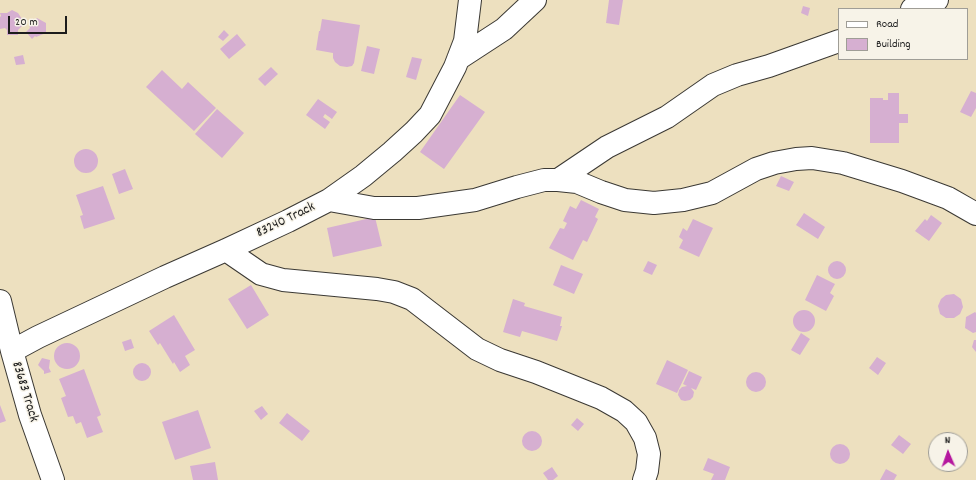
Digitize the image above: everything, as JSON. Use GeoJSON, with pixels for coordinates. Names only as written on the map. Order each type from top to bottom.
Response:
{"type":"FeatureCollection","features":[{"type":"Feature","properties":{"kind":"street","name":"83240 Track"},"geometry":{"type":"LineString","coordinates":[[12,351],[38,337],[165,277],[288,221],[329,200],[363,176],[414,132],[430,115],[458,60],[465,41],[470,0]]}},
{"type":"Feature","properties":{"kind":"street"},"geometry":{"type":"LineString","coordinates":[[458,60],[504,29],[535,0]]}},
{"type":"Feature","properties":{"kind":"street"},"geometry":{"type":"LineString","coordinates":[[914,8],[924,3],[937,0]]}},
{"type":"Feature","properties":{"kind":"street"},"geometry":{"type":"LineString","coordinates":[[558,180],[607,147],[667,117],[713,85],[737,75],[769,66],[838,41]]}},
{"type":"Feature","properties":{"kind":"street"},"geometry":{"type":"LineString","coordinates":[[329,200],[374,208],[418,208],[475,200],[544,180],[558,180],[577,182],[625,200],[654,203],[683,200],[712,193],[756,169],[774,163],[812,158],[843,163],[902,181],[948,198],[976,214]]}},
{"type":"Feature","properties":{"kind":"street"},"geometry":{"type":"LineString","coordinates":[[226,250],[261,274],[283,280],[376,289],[394,292],[412,299],[478,348],[500,360],[536,372],[601,398],[624,411],[636,422],[645,438],[649,454],[644,480]]}},
{"type":"Feature","properties":{"kind":"street","name":"83683 Track"},"geometry":{"type":"LineString","coordinates":[[0,301],[30,415],[53,480]]}},
{"type":"Feature","properties":{"kind":"building"},"geometry":{"type":"Polygon","coordinates":[[[609,0],[623,0],[619,25],[606,23],[609,0]]]}},
{"type":"Feature","properties":{"kind":"building"},"geometry":{"type":"Polygon","coordinates":[[[803,6],[810,8],[808,16],[801,13],[803,6]]]}},
{"type":"Feature","properties":{"kind":"building"},"geometry":{"type":"Polygon","coordinates":[[[12,10],[18,13],[22,19],[22,26],[18,30],[18,35],[7,35],[7,30],[5,28],[0,29],[0,13],[7,13],[12,10]]]}},
{"type":"Feature","properties":{"kind":"building"},"geometry":{"type":"Polygon","coordinates":[[[37,18],[46,23],[46,33],[36,37],[35,36],[32,39],[26,32],[30,28],[29,25],[37,18]]]}},
{"type":"Feature","properties":{"kind":"building"},"geometry":{"type":"Polygon","coordinates":[[[322,19],[360,25],[354,63],[352,66],[340,66],[335,62],[333,53],[316,50],[322,19]]]}},
{"type":"Feature","properties":{"kind":"building"},"geometry":{"type":"Polygon","coordinates":[[[224,30],[229,35],[223,41],[218,37],[224,30]]]}},
{"type":"Feature","properties":{"kind":"building"},"geometry":{"type":"Polygon","coordinates":[[[237,34],[246,45],[229,59],[220,49],[237,34]]]}},
{"type":"Feature","properties":{"kind":"building"},"geometry":{"type":"Polygon","coordinates":[[[367,46],[380,49],[374,74],[361,71],[367,46]]]}},
{"type":"Feature","properties":{"kind":"building"},"geometry":{"type":"Polygon","coordinates":[[[23,55],[25,64],[16,65],[14,57],[23,55]]]}},
{"type":"Feature","properties":{"kind":"building"},"geometry":{"type":"Polygon","coordinates":[[[412,57],[422,59],[416,80],[406,77],[412,57]]]}},
{"type":"Feature","properties":{"kind":"building"},"geometry":{"type":"Polygon","coordinates":[[[271,67],[278,74],[265,86],[258,79],[271,67]]]}},
{"type":"Feature","properties":{"kind":"building"},"geometry":{"type":"Polygon","coordinates":[[[162,70],[182,89],[188,82],[216,108],[194,131],[146,87],[162,70]]]}},
{"type":"Feature","properties":{"kind":"building"},"geometry":{"type":"Polygon","coordinates":[[[971,91],[976,93],[976,108],[971,117],[960,112],[971,91]]]}},
{"type":"Feature","properties":{"kind":"building"},"geometry":{"type":"Polygon","coordinates":[[[888,93],[899,93],[899,114],[908,114],[908,123],[899,123],[899,143],[870,143],[870,98],[883,98],[883,100],[888,100],[888,93]]]}},
{"type":"Feature","properties":{"kind":"building"},"geometry":{"type":"Polygon","coordinates":[[[460,95],[485,112],[444,169],[420,152],[460,95]]]}},
{"type":"Feature","properties":{"kind":"building"},"geometry":{"type":"Polygon","coordinates":[[[318,99],[337,112],[332,119],[325,114],[323,117],[330,122],[325,129],[306,115],[318,99]]]}},
{"type":"Feature","properties":{"kind":"building"},"geometry":{"type":"Polygon","coordinates":[[[217,109],[244,133],[222,158],[195,134],[217,109]]]}},
{"type":"Feature","properties":{"kind":"building"},"geometry":{"type":"Polygon","coordinates":[[[86,149],[95,152],[98,161],[95,170],[86,173],[77,170],[74,161],[77,152],[86,149]]]}},
{"type":"Feature","properties":{"kind":"building"},"geometry":{"type":"Polygon","coordinates":[[[125,169],[133,189],[119,194],[112,174],[125,169]]]}},
{"type":"Feature","properties":{"kind":"building"},"geometry":{"type":"Polygon","coordinates":[[[781,176],[794,182],[789,191],[776,186],[781,176]]]}},
{"type":"Feature","properties":{"kind":"building"},"geometry":{"type":"Polygon","coordinates":[[[103,186],[115,219],[84,229],[80,216],[83,215],[76,195],[103,186]]]}},
{"type":"Feature","properties":{"kind":"building"},"geometry":{"type":"Polygon","coordinates":[[[581,200],[599,209],[595,217],[598,219],[587,242],[583,240],[573,260],[549,248],[560,228],[564,229],[567,223],[563,221],[570,206],[576,209],[581,200]]]}},
{"type":"Feature","properties":{"kind":"building"},"geometry":{"type":"Polygon","coordinates":[[[804,213],[825,227],[818,239],[796,225],[804,213]]]}},
{"type":"Feature","properties":{"kind":"building"},"geometry":{"type":"Polygon","coordinates":[[[931,215],[942,223],[929,241],[915,231],[925,219],[927,221],[931,215]]]}},
{"type":"Feature","properties":{"kind":"building"},"geometry":{"type":"Polygon","coordinates":[[[375,217],[382,246],[333,257],[327,228],[375,217]]]}},
{"type":"Feature","properties":{"kind":"building"},"geometry":{"type":"Polygon","coordinates":[[[693,219],[713,228],[699,257],[679,248],[683,240],[679,237],[683,228],[687,231],[693,219]]]}},
{"type":"Feature","properties":{"kind":"building"},"geometry":{"type":"Polygon","coordinates":[[[648,261],[657,265],[652,275],[643,271],[648,261]]]}},
{"type":"Feature","properties":{"kind":"building"},"geometry":{"type":"Polygon","coordinates":[[[833,261],[841,261],[846,266],[844,277],[841,279],[833,279],[828,274],[828,266],[833,261]]]}},
{"type":"Feature","properties":{"kind":"building"},"geometry":{"type":"Polygon","coordinates":[[[561,265],[583,274],[574,294],[553,285],[561,265]]]}},
{"type":"Feature","properties":{"kind":"building"},"geometry":{"type":"Polygon","coordinates":[[[817,275],[835,284],[830,293],[834,296],[826,311],[805,300],[817,275]]]}},
{"type":"Feature","properties":{"kind":"building"},"geometry":{"type":"Polygon","coordinates":[[[251,285],[269,315],[247,329],[228,299],[251,285]]]}},
{"type":"Feature","properties":{"kind":"building"},"geometry":{"type":"Polygon","coordinates":[[[954,294],[961,299],[963,307],[960,314],[954,318],[946,318],[940,314],[938,306],[941,299],[946,295],[954,294]]]}},
{"type":"Feature","properties":{"kind":"building"},"geometry":{"type":"Polygon","coordinates":[[[513,299],[525,303],[524,306],[562,317],[560,326],[562,326],[557,341],[522,331],[520,337],[503,332],[513,299]]]}},
{"type":"Feature","properties":{"kind":"building"},"geometry":{"type":"Polygon","coordinates":[[[804,310],[812,313],[815,321],[812,329],[804,332],[796,329],[793,321],[796,313],[804,310]]]}},
{"type":"Feature","properties":{"kind":"building"},"geometry":{"type":"Polygon","coordinates":[[[975,312],[976,332],[973,333],[965,328],[966,317],[975,312]]]}},
{"type":"Feature","properties":{"kind":"building"},"geometry":{"type":"Polygon","coordinates":[[[174,315],[195,350],[185,356],[190,365],[180,372],[174,362],[173,364],[160,343],[158,345],[149,331],[174,315]]]}},
{"type":"Feature","properties":{"kind":"building"},"geometry":{"type":"Polygon","coordinates":[[[801,333],[810,339],[800,355],[791,350],[801,333]]]}},
{"type":"Feature","properties":{"kind":"building"},"geometry":{"type":"Polygon","coordinates":[[[131,339],[134,348],[125,351],[122,342],[131,339]]]}},
{"type":"Feature","properties":{"kind":"building"},"geometry":{"type":"Polygon","coordinates":[[[974,340],[976,340],[976,352],[972,347],[974,340]]]}},
{"type":"Feature","properties":{"kind":"building"},"geometry":{"type":"Polygon","coordinates":[[[67,343],[76,347],[80,356],[76,365],[67,369],[58,365],[54,356],[58,347],[67,343]]]}},
{"type":"Feature","properties":{"kind":"building"},"geometry":{"type":"Polygon","coordinates":[[[877,357],[886,363],[878,375],[869,368],[877,357]]]}},
{"type":"Feature","properties":{"kind":"building"},"geometry":{"type":"Polygon","coordinates":[[[42,358],[50,360],[49,368],[51,372],[44,374],[44,371],[38,365],[42,358]]]}},
{"type":"Feature","properties":{"kind":"building"},"geometry":{"type":"Polygon","coordinates":[[[667,360],[688,370],[677,393],[656,384],[667,360]]]}},
{"type":"Feature","properties":{"kind":"building"},"geometry":{"type":"Polygon","coordinates":[[[142,363],[148,366],[151,372],[148,378],[142,381],[136,378],[133,372],[136,366],[142,363]]]}},
{"type":"Feature","properties":{"kind":"building"},"geometry":{"type":"Polygon","coordinates":[[[84,369],[101,415],[97,417],[103,432],[87,438],[81,422],[76,424],[73,416],[68,417],[61,398],[66,396],[59,379],[84,369]]]}},
{"type":"Feature","properties":{"kind":"building"},"geometry":{"type":"Polygon","coordinates":[[[689,371],[702,377],[696,390],[691,388],[694,392],[693,397],[690,400],[685,401],[681,400],[678,395],[679,390],[682,387],[687,386],[683,384],[689,371]]]}},
{"type":"Feature","properties":{"kind":"building"},"geometry":{"type":"Polygon","coordinates":[[[756,372],[763,375],[766,382],[763,389],[756,392],[749,389],[746,382],[749,375],[756,372]]]}},
{"type":"Feature","properties":{"kind":"building"},"geometry":{"type":"Polygon","coordinates":[[[0,405],[6,421],[0,423],[0,405]]]}},
{"type":"Feature","properties":{"kind":"building"},"geometry":{"type":"Polygon","coordinates":[[[262,406],[268,414],[261,420],[254,411],[262,406]]]}},
{"type":"Feature","properties":{"kind":"building"},"geometry":{"type":"Polygon","coordinates":[[[198,410],[211,448],[175,460],[162,422],[198,410]]]}},
{"type":"Feature","properties":{"kind":"building"},"geometry":{"type":"Polygon","coordinates":[[[287,413],[310,431],[302,441],[279,423],[287,413]]]}},
{"type":"Feature","properties":{"kind":"building"},"geometry":{"type":"Polygon","coordinates":[[[577,418],[584,424],[578,431],[571,425],[577,418]]]}},
{"type":"Feature","properties":{"kind":"building"},"geometry":{"type":"Polygon","coordinates":[[[532,431],[539,434],[542,441],[539,448],[532,451],[525,448],[522,441],[525,434],[532,431]]]}},
{"type":"Feature","properties":{"kind":"building"},"geometry":{"type":"Polygon","coordinates":[[[899,435],[911,444],[903,454],[891,445],[899,435]]]}},
{"type":"Feature","properties":{"kind":"building"},"geometry":{"type":"Polygon","coordinates":[[[840,444],[847,447],[850,454],[847,461],[840,464],[833,461],[830,454],[833,447],[840,444]]]}},
{"type":"Feature","properties":{"kind":"building"},"geometry":{"type":"Polygon","coordinates":[[[708,458],[730,467],[725,480],[711,480],[714,474],[703,470],[708,458]]]}},
{"type":"Feature","properties":{"kind":"building"},"geometry":{"type":"Polygon","coordinates":[[[215,462],[218,480],[193,480],[190,466],[215,462]]]}},
{"type":"Feature","properties":{"kind":"building"},"geometry":{"type":"Polygon","coordinates":[[[552,467],[558,476],[553,480],[548,480],[543,473],[552,467]]]}},
{"type":"Feature","properties":{"kind":"building"},"geometry":{"type":"Polygon","coordinates":[[[886,469],[897,475],[894,480],[880,480],[886,469]]]}}]}
